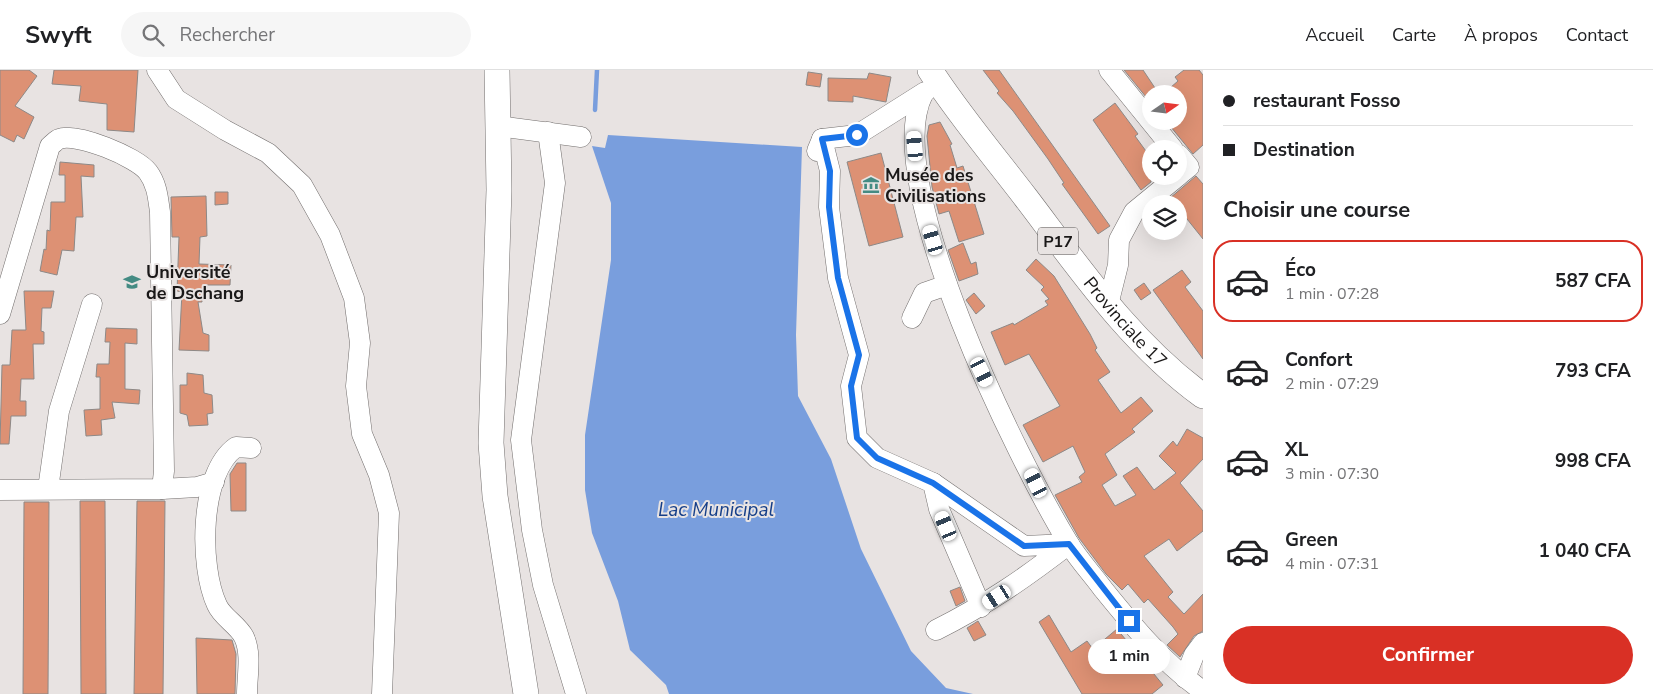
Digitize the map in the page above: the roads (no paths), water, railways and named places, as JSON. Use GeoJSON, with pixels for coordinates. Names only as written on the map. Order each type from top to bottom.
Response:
{"type":"FeatureCollection","features":[{"type":"Feature","properties":{"kind":"main road"},"geometry":{"type":"LineString","coordinates":[[498,70],[499,190],[491,443],[495,496],[526,694]]}},
{"type":"Feature","properties":{"kind":"main road","name":"Provinciale 17"},"geometry":{"type":"LineString","coordinates":[[931,82],[1108,305],[1145,348],[1175,376],[1203,396]]}},
{"type":"Feature","properties":{"kind":"street"},"geometry":{"type":"LineString","coordinates":[[156,70],[176,99],[268,153],[302,185],[330,235],[354,298],[360,343],[356,386],[362,434],[379,474],[389,513],[382,694]]}},
{"type":"Feature","properties":{"kind":"street"},"geometry":{"type":"LineString","coordinates":[[1109,70],[1166,140]]}},
{"type":"Feature","properties":{"kind":"street"},"geometry":{"type":"LineString","coordinates":[[931,82],[857,135],[819,146],[830,171],[829,207],[838,278],[859,355],[851,386],[857,438],[877,458],[933,483],[1024,546],[1069,544]]}},
{"type":"Feature","properties":{"kind":"street"},"geometry":{"type":"LineString","coordinates":[[931,82],[916,107],[913,130],[918,178],[925,213],[947,285],[982,372],[1036,483],[1069,544],[1141,637],[1185,678],[1203,691]]}},
{"type":"Feature","properties":{"kind":"street"},"geometry":{"type":"LineString","coordinates":[[498,126],[581,137]]}},
{"type":"Feature","properties":{"kind":"street"},"geometry":{"type":"LineString","coordinates":[[548,132],[555,184],[521,440],[532,530],[543,585],[576,694]]}},
{"type":"Feature","properties":{"kind":"street"},"geometry":{"type":"LineString","coordinates":[[0,314],[50,146],[59,138],[79,140],[119,152],[137,161],[147,170],[154,181],[160,212],[164,471],[162,489]]}},
{"type":"Feature","properties":{"kind":"street"},"geometry":{"type":"LineString","coordinates":[[1108,305],[1118,265],[1119,240],[1134,212],[1167,185]]}},
{"type":"Feature","properties":{"kind":"street"},"geometry":{"type":"LineString","coordinates":[[912,318],[924,293],[947,285]]}},
{"type":"Feature","properties":{"kind":"street"},"geometry":{"type":"LineString","coordinates":[[48,489],[59,411],[92,304]]}},
{"type":"Feature","properties":{"kind":"street"},"geometry":{"type":"LineString","coordinates":[[247,694],[248,651],[244,636],[217,606],[210,582],[205,536],[206,509],[214,482],[226,454],[236,447],[251,448]]}},
{"type":"Feature","properties":{"kind":"street"},"geometry":{"type":"LineString","coordinates":[[0,490],[162,489],[197,487],[214,482]]}},
{"type":"Feature","properties":{"kind":"street"},"geometry":{"type":"LineString","coordinates":[[933,483],[939,509],[980,607]]}},
{"type":"Feature","properties":{"kind":"street"},"geometry":{"type":"LineString","coordinates":[[936,630],[980,607],[1014,586],[1069,544]]}},
{"type":"Feature","properties":{"kind":"street"},"geometry":{"type":"LineString","coordinates":[[1185,678],[1194,654],[1203,643]]}},
{"type":"Feature","properties":{"kind":"water","name":"Lac Municipal"},"geometry":{"type":"Polygon","coordinates":[[[608,135],[802,147],[796,335],[798,396],[831,459],[861,549],[911,651],[946,688],[973,694],[669,694],[666,685],[630,650],[618,601],[592,533],[585,490],[585,435],[611,260],[611,203],[592,146],[605,148],[608,135]]]}},
{"type":"Feature","properties":{"kind":"waterway"},"geometry":{"type":"LineString","coordinates":[[595,110],[597,70]]}},
{"type":"Feature","properties":{"kind":"place","name":"Musée des Civilisations"},"geometry":{"type":"Point","coordinates":[871,185]}},
{"type":"Feature","properties":{"kind":"place","name":"Université de Dschang"},"geometry":{"type":"Point","coordinates":[132,282]}}]}
